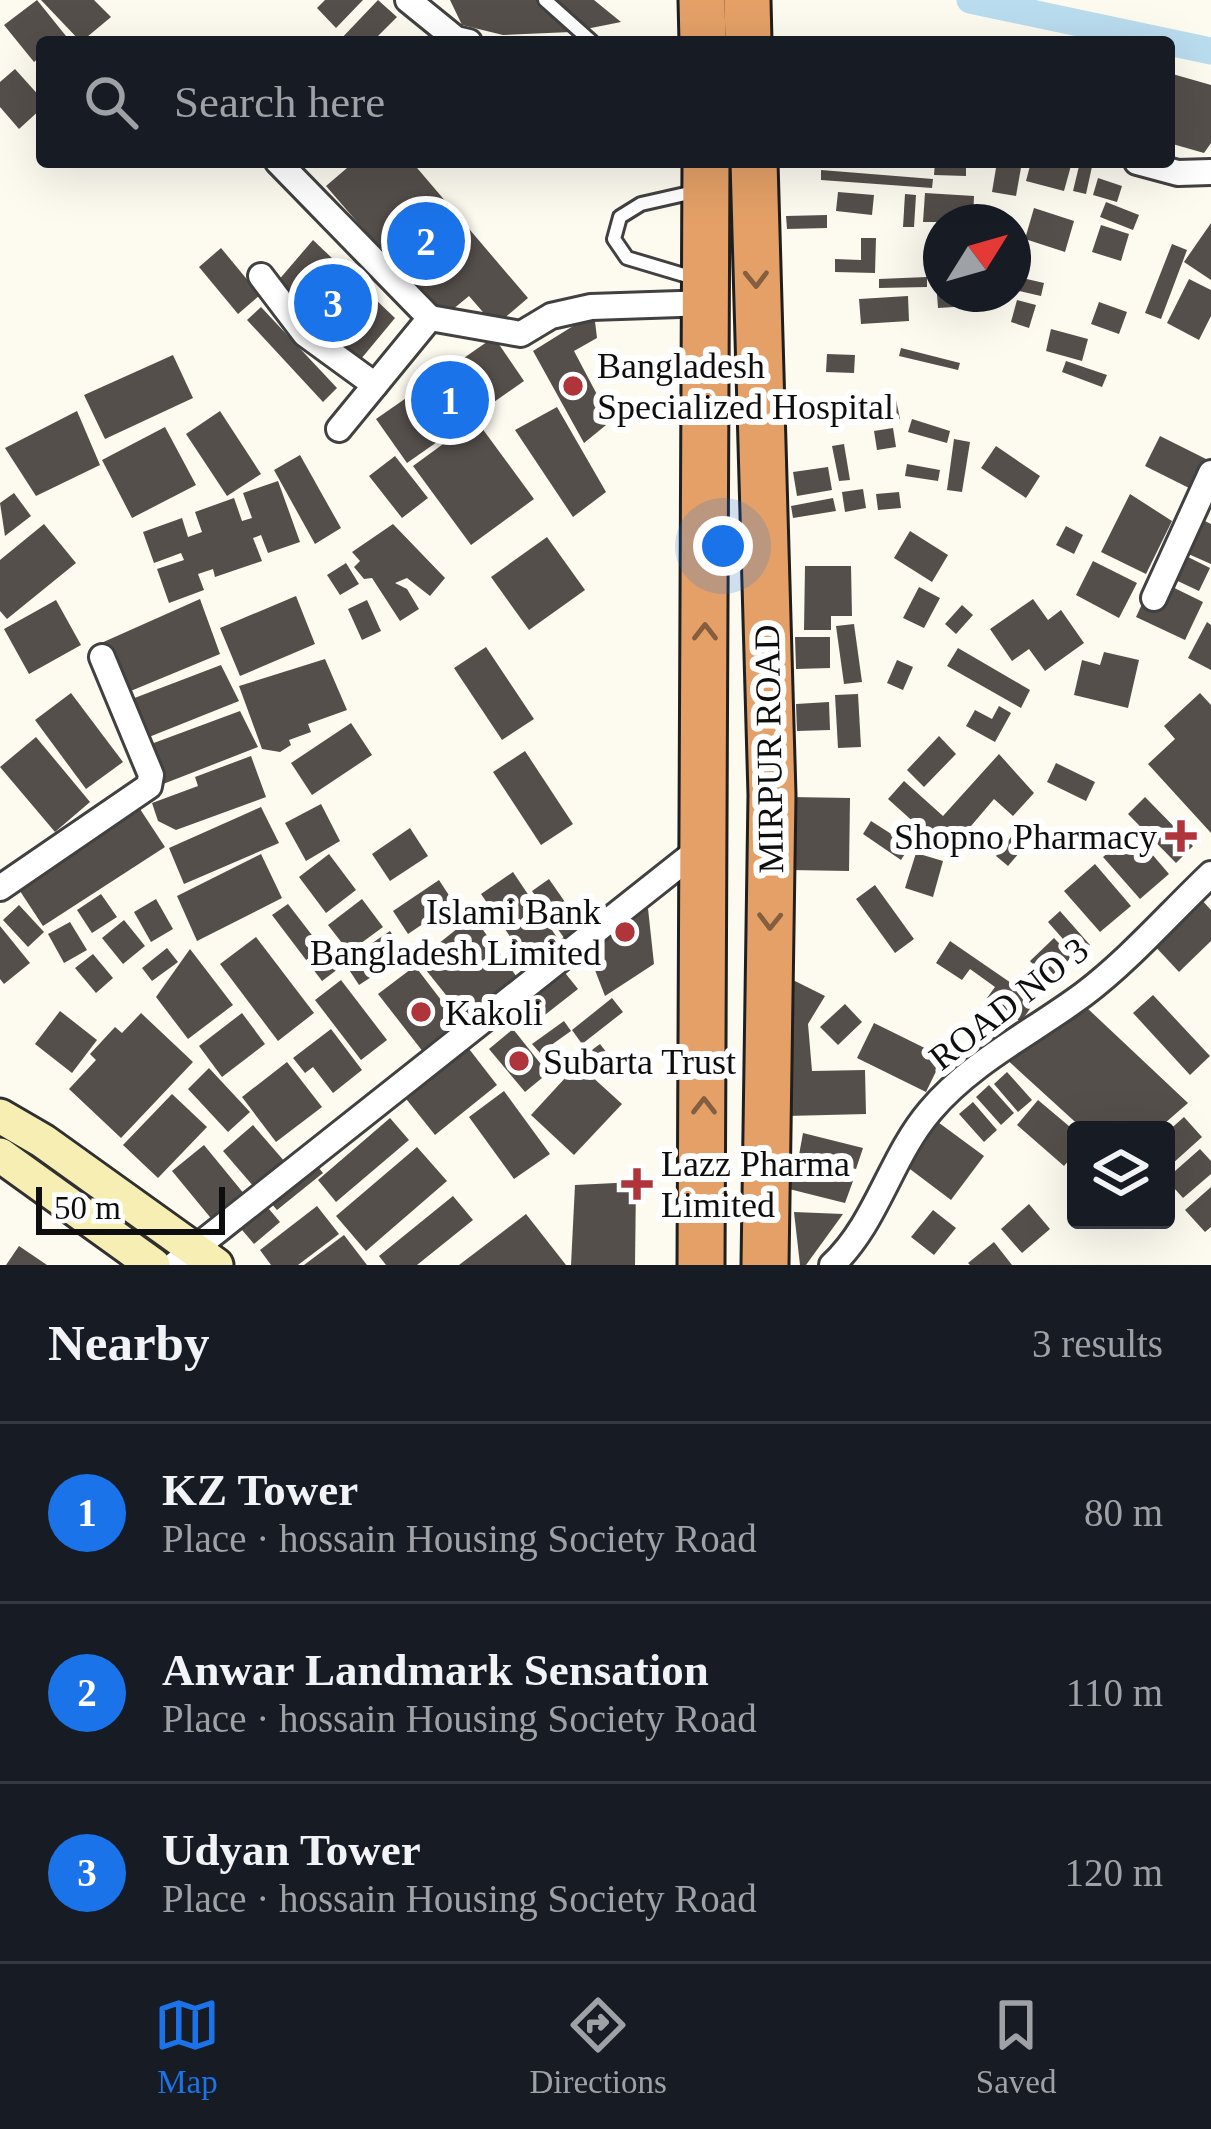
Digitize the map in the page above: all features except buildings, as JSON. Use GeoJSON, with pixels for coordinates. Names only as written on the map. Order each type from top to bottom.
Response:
{"type":"FeatureCollection","features":[{"type":"Feature","properties":{"kind":"highway","name":"MIRPUR ROAD"},"geometry":{"type":"LineString","coordinates":[[754,168],[772,795],[765,1265]]}},
{"type":"Feature","properties":{"kind":"highway","name":"MIRPUR ROAD"},"geometry":{"type":"LineString","coordinates":[[701,1265],[707,175]]}},
{"type":"Feature","properties":{"kind":"highway"},"geometry":{"type":"LineString","coordinates":[[706,719],[769,714]]}},
{"type":"Feature","properties":{"kind":"highway"},"geometry":{"type":"LineString","coordinates":[[706,799],[772,795]]}},
{"type":"Feature","properties":{"kind":"main road"},"geometry":{"type":"LineString","coordinates":[[0,1116],[194,1259]]}},
{"type":"Feature","properties":{"kind":"main road"},"geometry":{"type":"LineString","coordinates":[[0,1155],[153,1265]]}},
{"type":"Feature","properties":{"kind":"street"},"geometry":{"type":"LineString","coordinates":[[408,0],[452,36]]}},
{"type":"Feature","properties":{"kind":"street"},"geometry":{"type":"LineString","coordinates":[[284,168],[430,318],[521,334],[551,316],[591,307],[709,293]]}},
{"type":"Feature","properties":{"kind":"street"},"geometry":{"type":"LineString","coordinates":[[1159,168],[1211,172]]}},
{"type":"Feature","properties":{"kind":"street"},"geometry":{"type":"LineString","coordinates":[[261,276],[305,334],[375,385]]}},
{"type":"Feature","properties":{"kind":"street"},"geometry":{"type":"LineString","coordinates":[[339,429],[430,318]]}},
{"type":"Feature","properties":{"kind":"street"},"geometry":{"type":"LineString","coordinates":[[1154,598],[1211,472]]}},
{"type":"Feature","properties":{"kind":"street"},"geometry":{"type":"LineString","coordinates":[[0,888],[148,785],[151,775],[102,657]]}},
{"type":"Feature","properties":{"kind":"street"},"geometry":{"type":"LineString","coordinates":[[194,1259],[704,845]]}},
{"type":"Feature","properties":{"kind":"street","name":"ROAD NO 3"},"geometry":{"type":"LineString","coordinates":[[832,1265],[855,1244],[900,1154],[931,1109],[986,1061],[1086,992],[1211,874]]}},
{"type":"Feature","properties":{"kind":"lane"},"geometry":{"type":"LineString","coordinates":[[545,0],[585,36]]}},
{"type":"Feature","properties":{"kind":"lane"},"geometry":{"type":"LineString","coordinates":[[707,175],[620,217],[614,239],[627,258],[709,293]]}},
{"type":"Feature","properties":{"kind":"waterway"},"geometry":{"type":"LineString","coordinates":[[970,0],[1140,36]]}},
{"type":"Feature","properties":{"kind":"waterway"},"geometry":{"type":"LineString","coordinates":[[1175,43],[1211,51]]}},
{"type":"Feature","properties":{"kind":"place","name":"Anwar Landmark Sensation"},"geometry":{"type":"Point","coordinates":[426,241]}},
{"type":"Feature","properties":{"kind":"place","name":"Udyan Tower"},"geometry":{"type":"Point","coordinates":[333,303]}},
{"type":"Feature","properties":{"kind":"place","name":"Bangladesh Specialized Hospital"},"geometry":{"type":"Point","coordinates":[573,386]}},
{"type":"Feature","properties":{"kind":"place","name":"KZ Tower"},"geometry":{"type":"Point","coordinates":[450,400]}},
{"type":"Feature","properties":{"kind":"place","name":"Shopno Pharmacy"},"geometry":{"type":"Point","coordinates":[1181,836]}},
{"type":"Feature","properties":{"kind":"place","name":"Islami Bank Bangladesh Limited"},"geometry":{"type":"Point","coordinates":[625,932]}},
{"type":"Feature","properties":{"kind":"place","name":"Kakoli"},"geometry":{"type":"Point","coordinates":[421,1012]}},
{"type":"Feature","properties":{"kind":"place","name":"Subarta Trust"},"geometry":{"type":"Point","coordinates":[519,1061]}},
{"type":"Feature","properties":{"kind":"place","name":"Lazz Pharma Limited"},"geometry":{"type":"Point","coordinates":[637,1184]}}]}
